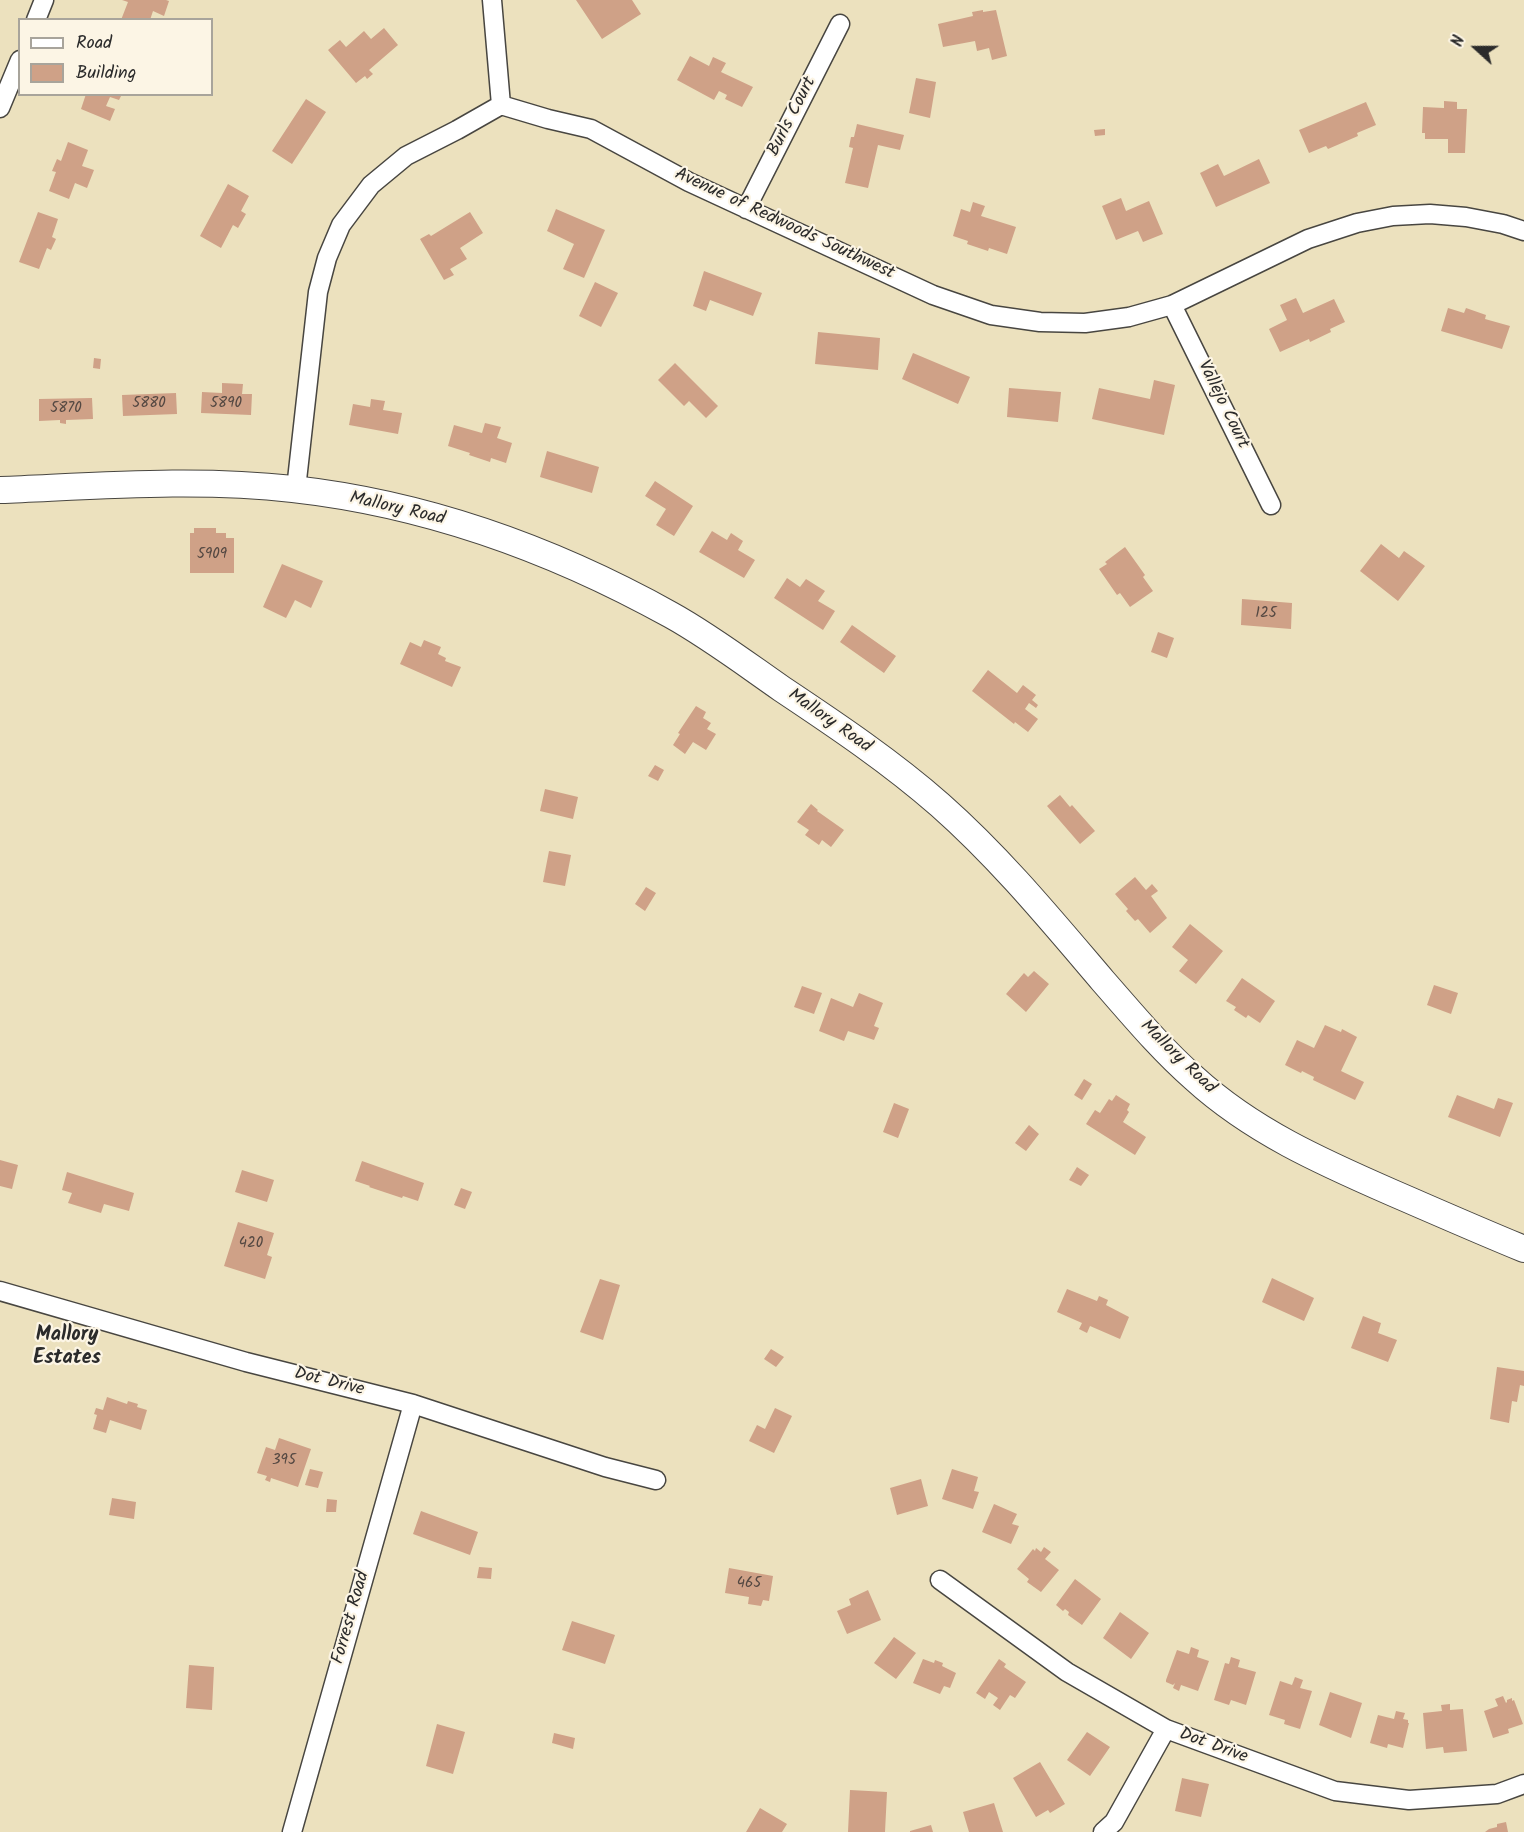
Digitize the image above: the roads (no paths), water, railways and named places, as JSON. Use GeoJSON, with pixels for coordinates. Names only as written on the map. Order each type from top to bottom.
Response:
{"type":"FeatureCollection","features":[{"type":"Feature","properties":{"kind":"street"},"geometry":{"type":"LineString","coordinates":[[37,18],[44,0]]}},
{"type":"Feature","properties":{"kind":"street"},"geometry":{"type":"LineString","coordinates":[[296,489],[318,292],[327,258],[341,225],[371,185],[406,156],[501,105],[492,0]]}},
{"type":"Feature","properties":{"kind":"street","name":"Burls Court"},"geometry":{"type":"LineString","coordinates":[[746,209],[840,24]]}},
{"type":"Feature","properties":{"kind":"street"},"geometry":{"type":"LineString","coordinates":[[0,108],[18,65]]}},
{"type":"Feature","properties":{"kind":"street","name":"Avenue of Redwoods Southwest"},"geometry":{"type":"LineString","coordinates":[[501,105],[591,129],[689,182],[933,295],[991,315],[1040,322],[1085,323],[1129,317],[1172,305],[1308,239],[1357,223],[1393,216],[1430,214],[1466,217],[1503,224],[1524,231]]}},
{"type":"Feature","properties":{"kind":"street","name":"Vallejo Court"},"geometry":{"type":"LineString","coordinates":[[1172,305],[1271,505]]}},
{"type":"Feature","properties":{"kind":"street","name":"Mallory Road"},"geometry":{"type":"LineString","coordinates":[[0,490],[166,483],[232,484],[296,489],[397,507],[494,534],[587,570],[675,617],[857,740],[940,805],[1021,884],[1157,1044],[1196,1081],[1239,1114],[1281,1141],[1325,1163],[1524,1250]]}},
{"type":"Feature","properties":{"kind":"street","name":"Dot Drive"},"geometry":{"type":"LineString","coordinates":[[0,1291],[246,1362],[413,1404],[605,1467],[656,1480]]}},
{"type":"Feature","properties":{"kind":"street","name":"Forrest Road"},"geometry":{"type":"LineString","coordinates":[[292,1832],[413,1404]]}},
{"type":"Feature","properties":{"kind":"street","name":"Dot Drive"},"geometry":{"type":"LineString","coordinates":[[940,1580],[1067,1672],[1166,1729],[1335,1791],[1409,1800],[1497,1794],[1524,1784]]}},
{"type":"Feature","properties":{"kind":"street"},"geometry":{"type":"LineString","coordinates":[[1103,1832],[1113,1822],[1166,1729]]}},
{"type":"Feature","properties":{"kind":"district","name":"Mallory Estates"},"geometry":{"type":"Point","coordinates":[67,1348]}}]}
